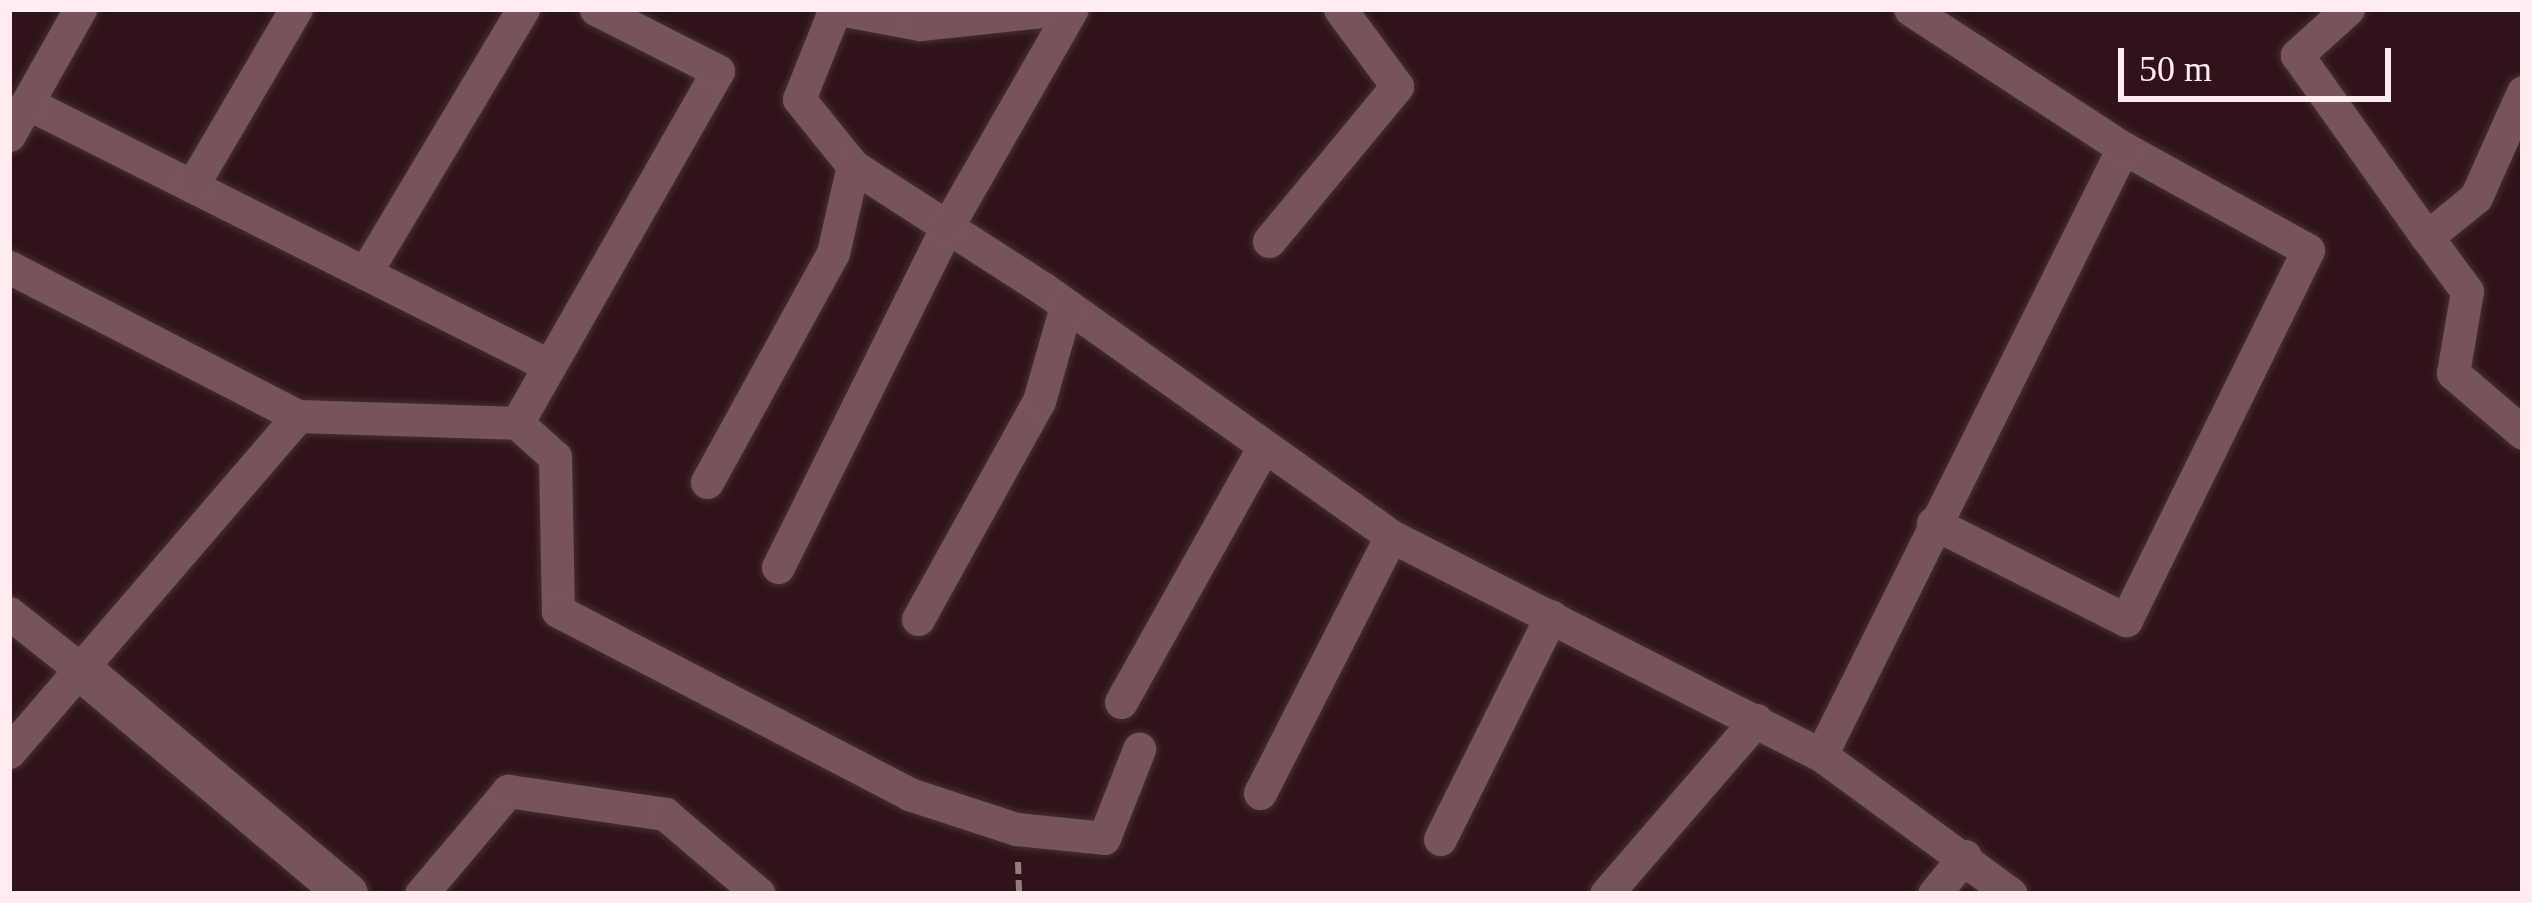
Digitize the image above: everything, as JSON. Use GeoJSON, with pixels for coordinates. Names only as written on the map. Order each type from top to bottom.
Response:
{"type":"FeatureCollection","features":[{"type":"Feature","properties":{"kind":"street"},"geometry":{"type":"LineString","coordinates":[[9,135],[80,9]]}},
{"type":"Feature","properties":{"kind":"street"},"geometry":{"type":"LineString","coordinates":[[192,186],[296,9]]}},
{"type":"Feature","properties":{"kind":"street"},"geometry":{"type":"LineString","coordinates":[[365,273],[523,9]]}},
{"type":"Feature","properties":{"kind":"street"},"geometry":{"type":"LineString","coordinates":[[518,423],[718,71],[596,9]]}},
{"type":"Feature","properties":{"kind":"street"},"geometry":{"type":"LineString","coordinates":[[1060,9],[920,24],[837,9],[799,99],[853,166],[1066,306],[1391,536],[1821,755],[2011,894]]}},
{"type":"Feature","properties":{"kind":"street"},"geometry":{"type":"LineString","coordinates":[[778,567],[947,227],[1072,9]]}},
{"type":"Feature","properties":{"kind":"street"},"geometry":{"type":"LineString","coordinates":[[1270,242],[1397,86],[1340,9]]}},
{"type":"Feature","properties":{"kind":"street"},"geometry":{"type":"LineString","coordinates":[[1910,9],[2123,148],[2308,250],[2126,620],[1933,523]]}},
{"type":"Feature","properties":{"kind":"street"},"geometry":{"type":"LineString","coordinates":[[2348,9],[2297,56],[2467,291],[2453,373],[2523,434]]}},
{"type":"Feature","properties":{"kind":"street"},"geometry":{"type":"LineString","coordinates":[[2427,237],[2476,196],[2523,92]]}},
{"type":"Feature","properties":{"kind":"street"},"geometry":{"type":"LineString","coordinates":[[27,103],[550,366]]}},
{"type":"Feature","properties":{"kind":"street"},"geometry":{"type":"LineString","coordinates":[[1821,755],[2123,148]]}},
{"type":"Feature","properties":{"kind":"street"},"geometry":{"type":"LineString","coordinates":[[707,482],[833,253],[853,166]]}},
{"type":"Feature","properties":{"kind":"street"},"geometry":{"type":"LineString","coordinates":[[9,267],[298,416],[518,423],[555,457],[558,611],[908,794],[1016,829],[1104,838],[1138,748]]}},
{"type":"Feature","properties":{"kind":"street"},"geometry":{"type":"LineString","coordinates":[[918,619],[1039,400],[1066,306]]}},
{"type":"Feature","properties":{"kind":"street"},"geometry":{"type":"LineString","coordinates":[[9,752],[298,416]]}},
{"type":"Feature","properties":{"kind":"street"},"geometry":{"type":"LineString","coordinates":[[1121,702],[1264,446]]}},
{"type":"Feature","properties":{"kind":"street"},"geometry":{"type":"LineString","coordinates":[[1260,794],[1391,536]]}},
{"type":"Feature","properties":{"kind":"street"},"geometry":{"type":"LineString","coordinates":[[9,613],[346,894]]}},
{"type":"Feature","properties":{"kind":"street"},"geometry":{"type":"LineString","coordinates":[[1439,839],[1551,616]]}},
{"type":"Feature","properties":{"kind":"street"},"geometry":{"type":"LineString","coordinates":[[1606,894],[1756,720]]}},
{"type":"Feature","properties":{"kind":"street"},"geometry":{"type":"LineString","coordinates":[[421,894],[508,791],[664,814],[759,894]]}},
{"type":"Feature","properties":{"kind":"street"},"geometry":{"type":"LineString","coordinates":[[1934,894],[1965,856]]}}]}
